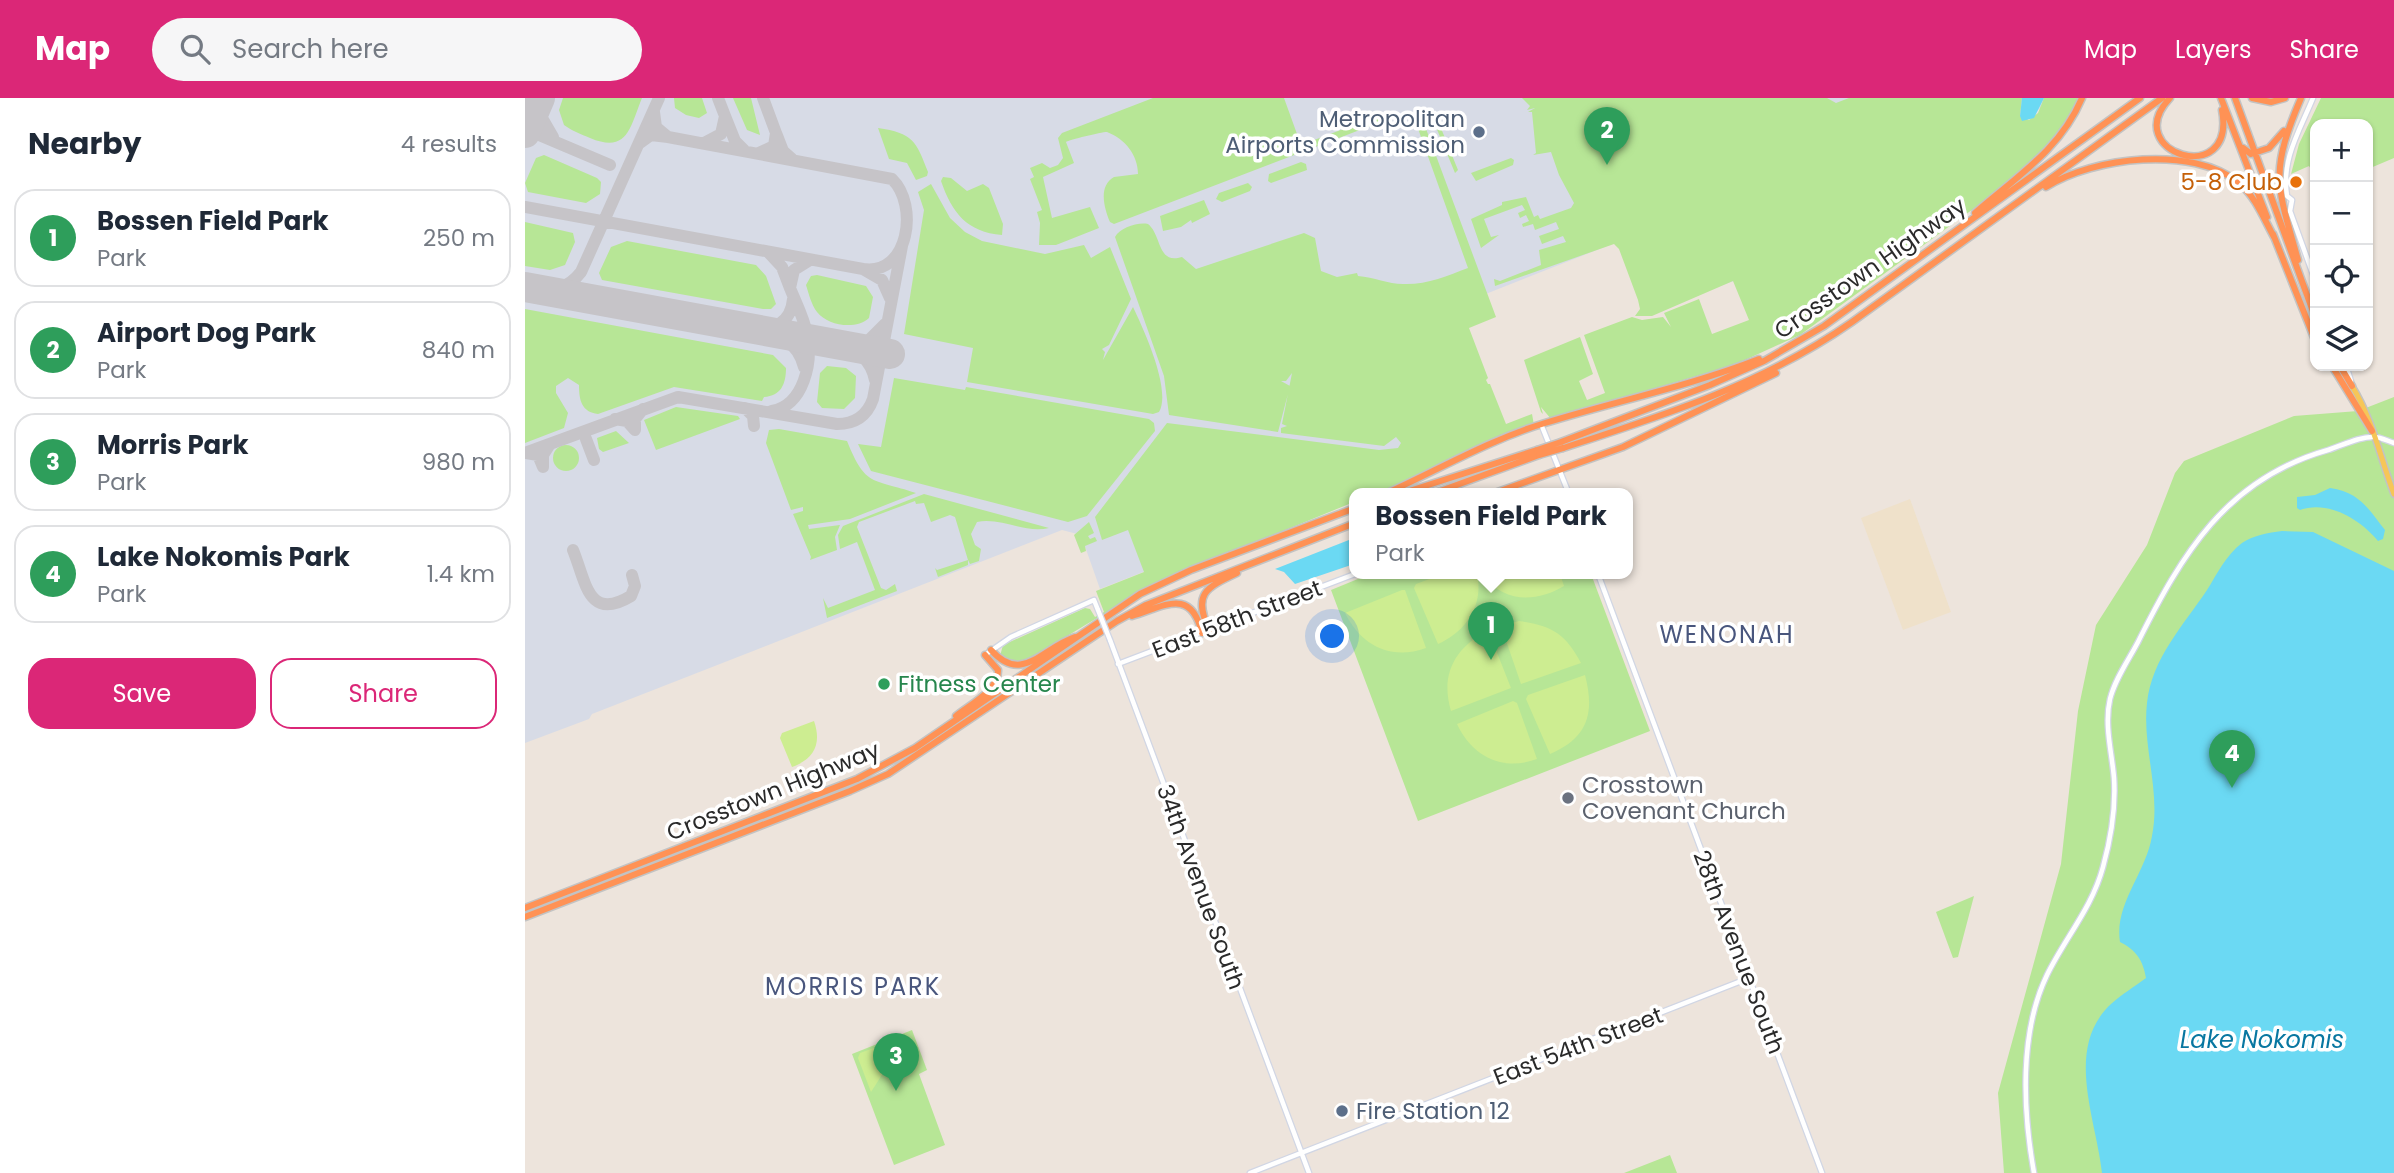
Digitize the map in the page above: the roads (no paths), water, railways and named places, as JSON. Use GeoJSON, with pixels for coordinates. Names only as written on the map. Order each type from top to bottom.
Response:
{"type":"FeatureCollection","features":[{"type":"Feature","properties":{"kind":"highway"},"geometry":{"type":"LineString","coordinates":[[1949,236],[2049,150],[2066,129],[2082,98]]}},
{"type":"Feature","properties":{"kind":"highway","name":"Crosstown Highway"},"geometry":{"type":"LineString","coordinates":[[1562,445],[1710,385],[1784,350],[1824,326],[2140,98]]}},
{"type":"Feature","properties":{"kind":"highway","name":"Crosstown Highway"},"geometry":{"type":"LineString","coordinates":[[1420,488],[1724,393],[1801,355],[2162,98]]}},
{"type":"Feature","properties":{"kind":"highway"},"geometry":{"type":"LineString","coordinates":[[2170,98],[2158,118],[2160,137],[2178,155],[2195,158],[2211,150],[2221,138],[2224,122],[2220,98]]}},
{"type":"Feature","properties":{"kind":"highway"},"geometry":{"type":"LineString","coordinates":[[2220,98],[2310,327]]}},
{"type":"Feature","properties":{"kind":"highway"},"geometry":{"type":"LineString","coordinates":[[2235,98],[2312,308]]}},
{"type":"Feature","properties":{"kind":"highway"},"geometry":{"type":"LineString","coordinates":[[2252,98],[2271,102],[2285,98]]}},
{"type":"Feature","properties":{"kind":"highway"},"geometry":{"type":"LineString","coordinates":[[2301,98],[2280,153],[2278,182],[2305,289]]}},
{"type":"Feature","properties":{"kind":"highway"},"geometry":{"type":"LineString","coordinates":[[2239,142],[2248,153],[2256,154],[2276,142],[2295,111]]}},
{"type":"Feature","properties":{"kind":"highway"},"geometry":{"type":"LineString","coordinates":[[2008,209],[2060,178],[2080,170],[2118,161],[2155,160],[2204,167],[2231,177],[2247,191],[2274,237]]}},
{"type":"Feature","properties":{"kind":"highway"},"geometry":{"type":"LineString","coordinates":[[1398,488],[1488,445],[1541,424],[1712,376],[1784,350]]}},
{"type":"Feature","properties":{"kind":"highway"},"geometry":{"type":"LineString","coordinates":[[1510,488],[1658,432],[1765,380],[1801,355]]}},
{"type":"Feature","properties":{"kind":"highway"},"geometry":{"type":"LineString","coordinates":[[2335,371],[2373,434]]}},
{"type":"Feature","properties":{"kind":"highway"},"geometry":{"type":"LineString","coordinates":[[2343,371],[2352,386]]}},
{"type":"Feature","properties":{"kind":"highway","name":"Crosstown Highway"},"geometry":{"type":"LineString","coordinates":[[1447,488],[1538,453]]}},
{"type":"Feature","properties":{"kind":"highway","name":"Crosstown Highway"},"geometry":{"type":"LineString","coordinates":[[525,908],[833,790],[915,748],[1140,594],[1162,582],[1349,510]]}},
{"type":"Feature","properties":{"kind":"highway","name":"Crosstown Highway"},"geometry":{"type":"LineString","coordinates":[[525,917],[888,774],[1117,621],[1158,600],[1349,525]]}},
{"type":"Feature","properties":{"kind":"highway"},"geometry":{"type":"LineString","coordinates":[[1206,631],[1200,607],[1203,595],[1213,584],[1280,553]]}},
{"type":"Feature","properties":{"kind":"highway"},"geometry":{"type":"LineString","coordinates":[[1117,621],[1177,602],[1193,609],[1206,631]]}},
{"type":"Feature","properties":{"kind":"highway"},"geometry":{"type":"LineString","coordinates":[[988,652],[1005,664],[1017,666],[1083,634]]}},
{"type":"Feature","properties":{"kind":"highway"},"geometry":{"type":"LineString","coordinates":[[915,748],[995,685],[998,670],[988,652]]}},
{"type":"Feature","properties":{"kind":"main road"},"geometry":{"type":"LineString","coordinates":[[2352,386],[2374,426],[2373,434],[2394,494]]}},
{"type":"Feature","properties":{"kind":"street"},"geometry":{"type":"LineString","coordinates":[[2310,266],[2291,214],[2292,200],[2286,189],[2286,166],[2313,98]]}},
{"type":"Feature","properties":{"kind":"street"},"geometry":{"type":"LineString","coordinates":[[2348,371],[2352,386]]}},
{"type":"Feature","properties":{"kind":"street"},"geometry":{"type":"LineString","coordinates":[[1541,424],[1566,488]]}},
{"type":"Feature","properties":{"kind":"street"},"geometry":{"type":"LineString","coordinates":[[2034,1173],[2027,1098],[2030,1030],[2047,974],[2084,915],[2104,863],[2114,808],[2109,709],[2117,681],[2178,565],[2200,534],[2230,503],[2254,485],[2299,460],[2373,434],[2394,443]]}},
{"type":"Feature","properties":{"kind":"street","name":"East 58th Street"},"geometry":{"type":"LineString","coordinates":[[1118,664],[1349,576]]}},
{"type":"Feature","properties":{"kind":"street","name":"28th Avenue South"},"geometry":{"type":"LineString","coordinates":[[1600,579],[1822,1173]]}},
{"type":"Feature","properties":{"kind":"street","name":"34th Avenue South"},"geometry":{"type":"LineString","coordinates":[[988,652],[1011,637],[1094,600],[1309,1173]]}},
{"type":"Feature","properties":{"kind":"street","name":"East 54th Street"},"geometry":{"type":"LineString","coordinates":[[1250,1173],[1749,978]]}},
{"type":"Feature","properties":{"kind":"water"},"geometry":{"type":"Polygon","coordinates":[[[2022,98],[2044,98],[2034,118],[2022,121],[2022,98]]]}},
{"type":"Feature","properties":{"kind":"water"},"geometry":{"type":"Polygon","coordinates":[[[2330,488],[2349,493],[2363,503],[2385,530],[2383,539],[2378,541],[2362,525],[2332,510],[2297,508],[2297,497],[2315,495],[2330,488]]]}},
{"type":"Feature","properties":{"kind":"water","name":"Lake Nokomis"},"geometry":{"type":"Polygon","coordinates":[[[2282,531],[2313,532],[2394,571],[2394,1173],[2102,1173],[2090,1107],[2086,1062],[2089,1041],[2097,1022],[2111,1004],[2146,978],[2138,956],[2120,942],[2119,928],[2126,902],[2144,863],[2152,836],[2154,802],[2146,720],[2150,687],[2170,643],[2231,553],[2251,538],[2282,531]]]}},
{"type":"Feature","properties":{"kind":"water"},"geometry":{"type":"Polygon","coordinates":[[[1349,540],[1349,566],[1295,584],[1284,572],[1275,569],[1349,540]]]}},
{"type":"Feature","properties":{"kind":"place","name":"Metropolitan Airports Commission"},"geometry":{"type":"Point","coordinates":[1479,132]}},
{"type":"Feature","properties":{"kind":"place","name":"Airport Dog Park"},"geometry":{"type":"Point","coordinates":[1607,165]}},
{"type":"Feature","properties":{"kind":"place","name":"5-8 Club"},"geometry":{"type":"Point","coordinates":[2296,182]}},
{"type":"Feature","properties":{"kind":"place","name":"Bossen Field Park"},"geometry":{"type":"Point","coordinates":[1491,660]}},
{"type":"Feature","properties":{"kind":"place","name":"Fitness Center"},"geometry":{"type":"Point","coordinates":[884,684]}},
{"type":"Feature","properties":{"kind":"place","name":"Lake Nokomis Park"},"geometry":{"type":"Point","coordinates":[2232,788]}},
{"type":"Feature","properties":{"kind":"place","name":"Crosstown Covenant Church"},"geometry":{"type":"Point","coordinates":[1568,798]}},
{"type":"Feature","properties":{"kind":"place","name":"Morris Park"},"geometry":{"type":"Point","coordinates":[896,1091]}},
{"type":"Feature","properties":{"kind":"place","name":"Fire Station 12"},"geometry":{"type":"Point","coordinates":[1342,1111]}},
{"type":"Feature","properties":{"kind":"district","name":"WENONAH"},"geometry":{"type":"Point","coordinates":[1727,635]}},
{"type":"Feature","properties":{"kind":"district","name":"MORRIS PARK"},"geometry":{"type":"Point","coordinates":[853,987]}}]}
